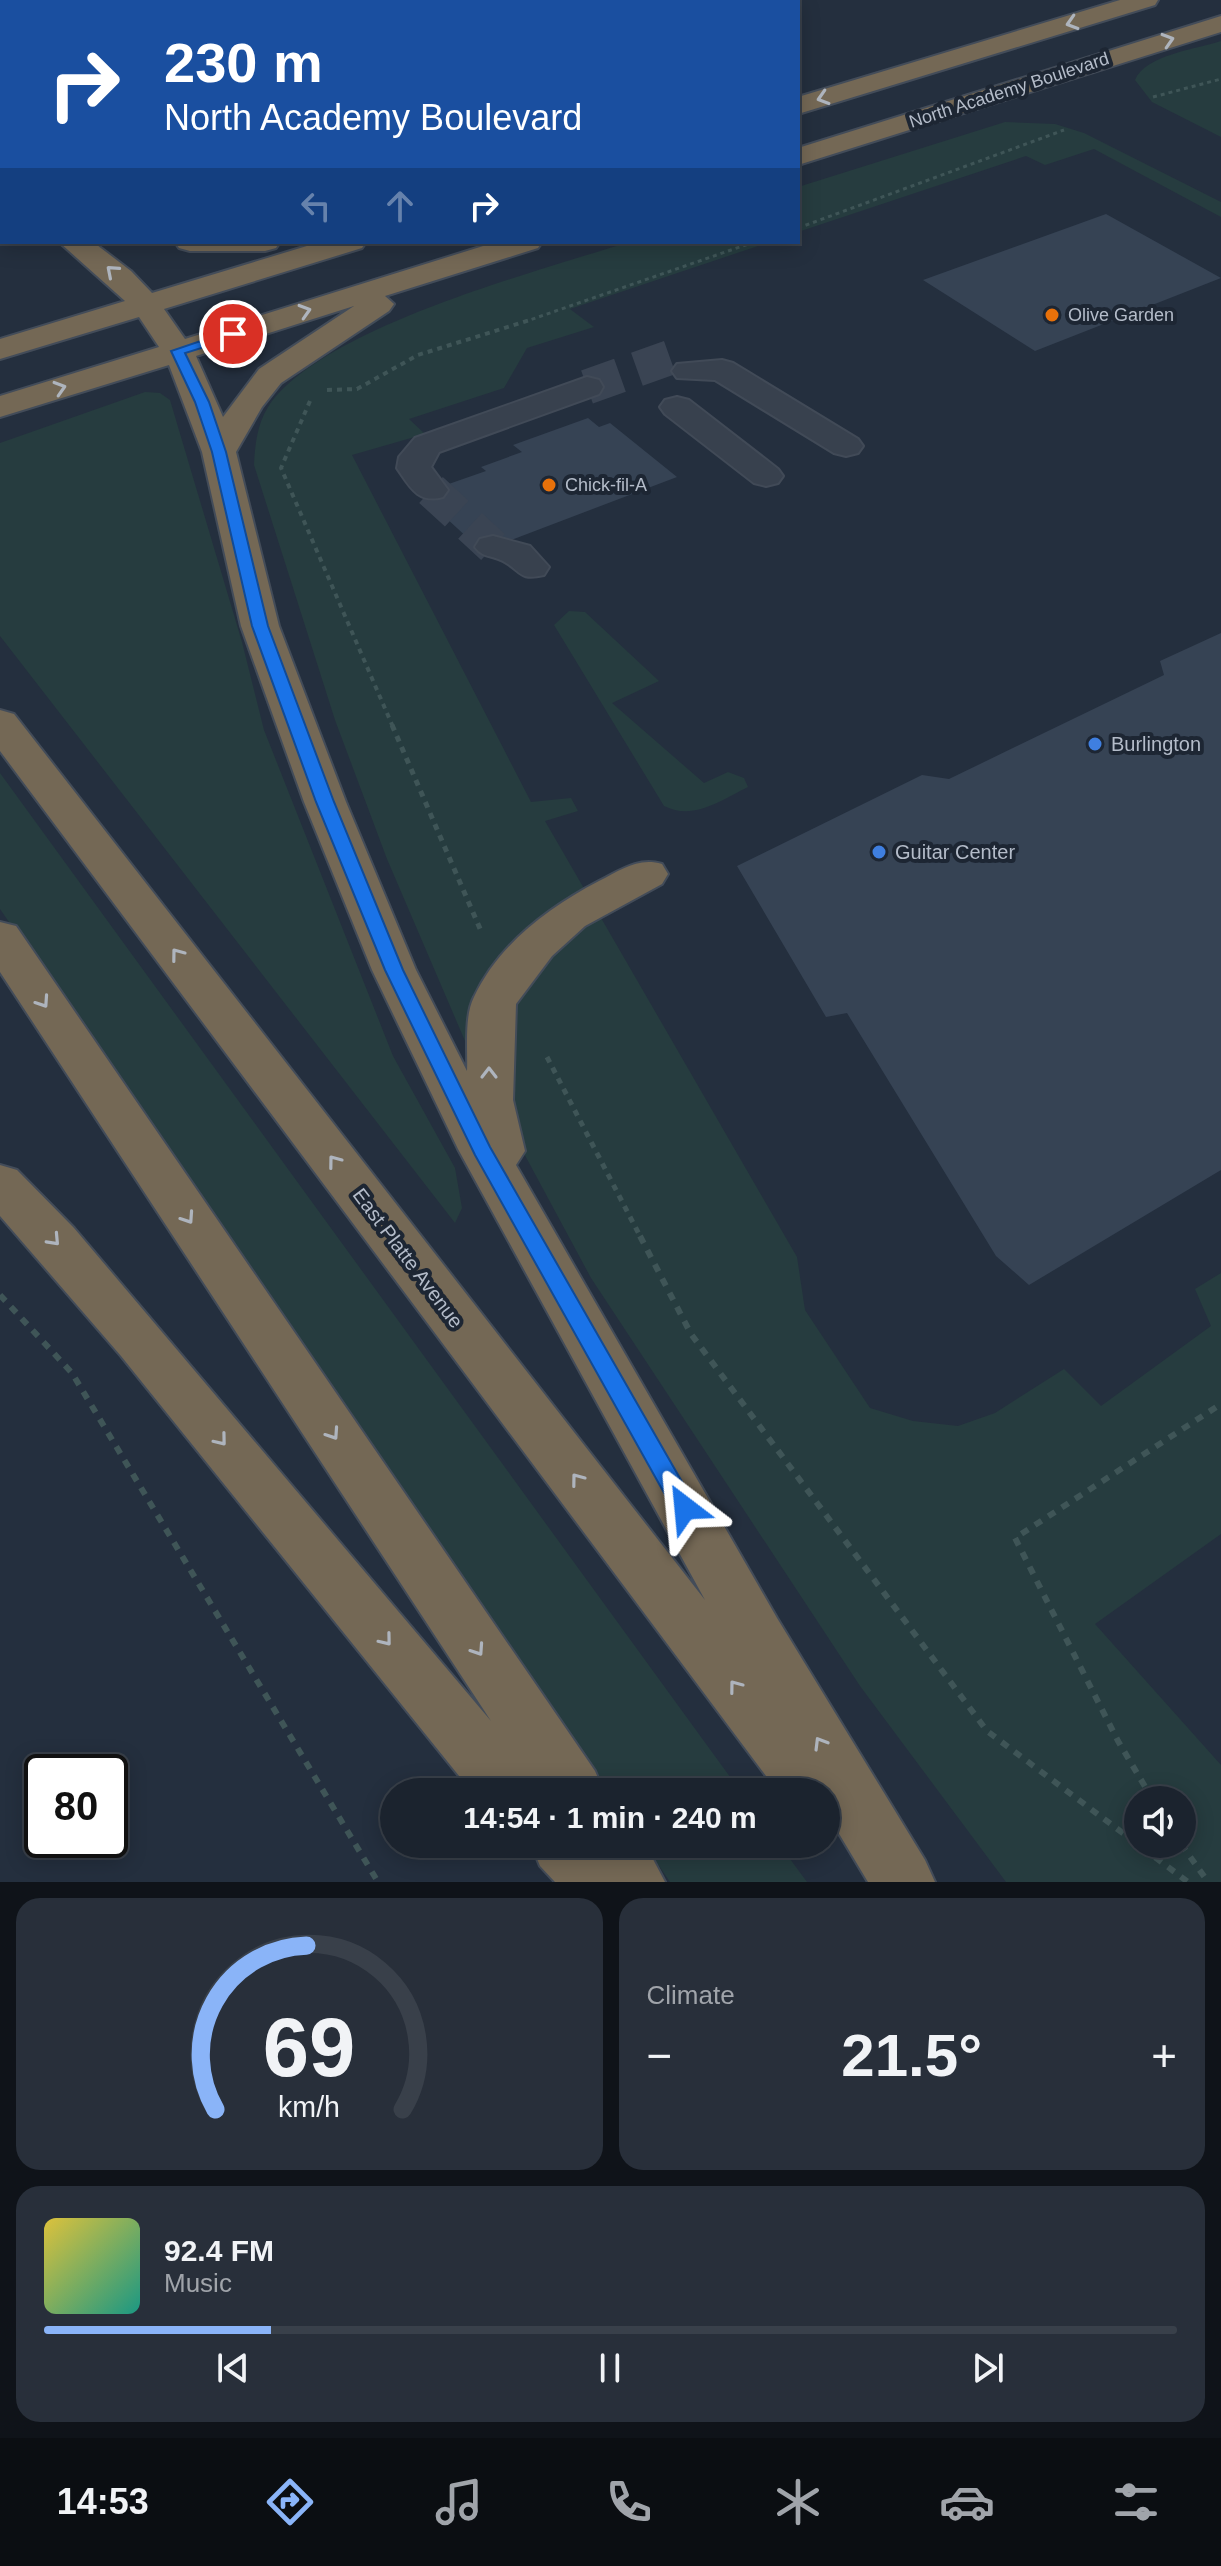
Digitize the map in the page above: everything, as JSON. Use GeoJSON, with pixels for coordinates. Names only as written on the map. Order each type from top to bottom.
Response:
{"type":"FeatureCollection","features":[{"type":"Feature","properties":{"kind":"highway"},"geometry":{"type":"LineString","coordinates":[[800,105],[1146,0]]}},
{"type":"Feature","properties":{"kind":"highway","name":"North Academy Boulevard"},"geometry":{"type":"LineString","coordinates":[[800,156],[1221,24]]}},
{"type":"Feature","properties":{"kind":"highway"},"geometry":{"type":"LineString","coordinates":[[77,244],[120,277],[146,305],[178,351],[202,402],[219,452],[260,626],[325,802],[394,970],[482,1149],[756,1637],[903,1882]]}},
{"type":"Feature","properties":{"kind":"highway"},"geometry":{"type":"LineString","coordinates":[[0,349],[344,244]]}},
{"type":"Feature","properties":{"kind":"highway"},"geometry":{"type":"LineString","coordinates":[[0,407],[521,244]]}},
{"type":"Feature","properties":{"kind":"highway"},"geometry":{"type":"LineString","coordinates":[[219,452],[248,403],[270,376],[290,359],[427,274]]}},
{"type":"Feature","properties":{"kind":"highway","name":"East Platte Avenue"},"geometry":{"type":"LineString","coordinates":[[0,723],[805,1778]]}},
{"type":"Feature","properties":{"kind":"highway"},"geometry":{"type":"LineString","coordinates":[[514,1204],[489,1100],[494,1001],[536,945],[570,915],[647,874]]}},
{"type":"Feature","properties":{"kind":"highway"},"geometry":{"type":"LineString","coordinates":[[0,937],[564,1778]]}},
{"type":"Feature","properties":{"kind":"highway"},"geometry":{"type":"LineString","coordinates":[[0,1184],[93,1286],[499,1778]]}},
{"type":"Feature","properties":{"kind":"highway"},"geometry":{"type":"LineString","coordinates":[[840,1823],[885,1882]]}},
{"type":"Feature","properties":{"kind":"highway"},"geometry":{"type":"LineString","coordinates":[[576,1858],[599,1882]]}},
{"type":"Feature","properties":{"kind":"highway"},"geometry":{"type":"LineString","coordinates":[[617,1858],[633,1882]]}},
{"type":"Feature","properties":{"kind":"lane"},"geometry":{"type":"LineString","coordinates":[[680,364],[722,370],[795,418],[814,424],[846,446]]}},
{"type":"Feature","properties":{"kind":"lane"},"geometry":{"type":"LineString","coordinates":[[445,485],[453,461],[468,447],[596,393]]}},
{"type":"Feature","properties":{"kind":"lane"},"geometry":{"type":"LineString","coordinates":[[677,407],[766,476]]}},
{"type":"Feature","properties":{"kind":"path"},"geometry":{"type":"LineString","coordinates":[[1153,97],[1221,79]]}},
{"type":"Feature","properties":{"kind":"path"},"geometry":{"type":"LineString","coordinates":[[800,227],[1064,130]]}},
{"type":"Feature","properties":{"kind":"path"},"geometry":{"type":"LineString","coordinates":[[748,244],[556,309],[528,323],[429,350],[356,391],[316,387],[281,468],[486,941],[691,1334],[987,1731],[1188,1882]]}},
{"type":"Feature","properties":{"kind":"path"},"geometry":{"type":"LineString","coordinates":[[0,1295],[72,1373],[378,1882]]}},
{"type":"Feature","properties":{"kind":"path"},"geometry":{"type":"LineString","coordinates":[[1145,1786],[1118,1741],[1015,1538],[1221,1404]]}},
{"type":"Feature","properties":{"kind":"path"},"geometry":{"type":"LineString","coordinates":[[1191,1858],[1208,1882]]}},
{"type":"Feature","properties":{"kind":"green space"},"geometry":{"type":"Polygon","coordinates":[[[1221,41],[1221,137],[1152,102],[1135,80],[1149,64],[1160,59],[1221,41]]]}},
{"type":"Feature","properties":{"kind":"green space"},"geometry":{"type":"Polygon","coordinates":[[[1005,122],[1055,124],[1084,133],[1221,202],[1221,217],[1094,149],[1045,165],[1026,156],[800,231],[800,186],[1005,122]]]}},
{"type":"Feature","properties":{"kind":"green space"},"geometry":{"type":"Polygon","coordinates":[[[623,244],[764,244],[570,309],[594,327],[527,348],[504,388],[409,419],[425,434],[352,455],[531,802],[571,798],[578,811],[545,821],[797,1257],[805,1310],[870,1408],[913,1421],[958,1426],[995,1413],[1064,1369],[1101,1406],[1211,1326],[1195,1289],[1221,1273],[1221,1534],[1095,1624],[1221,1765],[1221,1882],[1006,1882],[860,1686],[591,1278],[471,1055],[387,859],[335,720],[254,465],[261,421],[268,407],[295,378],[334,352],[434,306],[623,244]]]}},
{"type":"Feature","properties":{"kind":"green space"},"geometry":{"type":"Polygon","coordinates":[[[145,392],[160,393],[170,400],[242,642],[264,730],[393,1056],[455,1168],[462,1208],[455,1223],[0,636],[0,443],[145,392]]]}},
{"type":"Feature","properties":{"kind":"green space"},"geometry":{"type":"Polygon","coordinates":[[[569,611],[585,612],[659,681],[612,703],[704,783],[728,772],[744,778],[748,787],[697,810],[675,810],[664,806],[554,625],[569,611]]]}},
{"type":"Feature","properties":{"kind":"green space"},"geometry":{"type":"Polygon","coordinates":[[[0,773],[731,1778],[598,1778],[0,909],[0,773]]]}},
{"type":"Feature","properties":{"kind":"green space"},"geometry":{"type":"Polygon","coordinates":[[[654,1858],[789,1858],[807,1882],[670,1882],[654,1858]]]}},
{"type":"Feature","properties":{"kind":"building","name":"Olive Garden"},"geometry":{"type":"Polygon","coordinates":[[[1106,214],[1221,278],[1035,351],[923,280],[1106,214]]]}},
{"type":"Feature","properties":{"kind":"building","name":"Chick-fil-A"},"geometry":{"type":"Polygon","coordinates":[[[588,418],[599,427],[610,423],[677,477],[482,551],[420,494],[486,471],[481,467],[522,452],[513,445],[588,418]]]}},
{"type":"Feature","properties":{"kind":"building"},"geometry":{"type":"Polygon","coordinates":[[[1221,633],[1221,1170],[1029,1285],[996,1256],[847,1013],[826,1017],[737,866],[922,775],[949,779],[1164,675],[1160,661],[1221,633]]]}},
{"type":"Feature","properties":{"kind":"tunnel"},"geometry":{"type":"LineString","coordinates":[[587,387],[671,357]]}},
{"type":"Feature","properties":{"kind":"tunnel"},"geometry":{"type":"LineString","coordinates":[[431,490],[493,547]]}},
{"type":"Feature","properties":{"kind":"place","name":"Olive Garden"},"geometry":{"type":"Point","coordinates":[1052,315]}},
{"type":"Feature","properties":{"kind":"place","name":"Chick-fil-A"},"geometry":{"type":"Point","coordinates":[549,485]}},
{"type":"Feature","properties":{"kind":"place","name":"Burlington"},"geometry":{"type":"Point","coordinates":[1095,744]}},
{"type":"Feature","properties":{"kind":"place","name":"Guitar Center"},"geometry":{"type":"Point","coordinates":[879,852]}},
{"type":"Feature","properties":{"kind":"route"},"geometry":{"type":"LineString","coordinates":[[233,334],[178,351],[202,402],[219,452],[260,626],[325,802],[394,970],[482,1149],[685,1508]]}}]}
